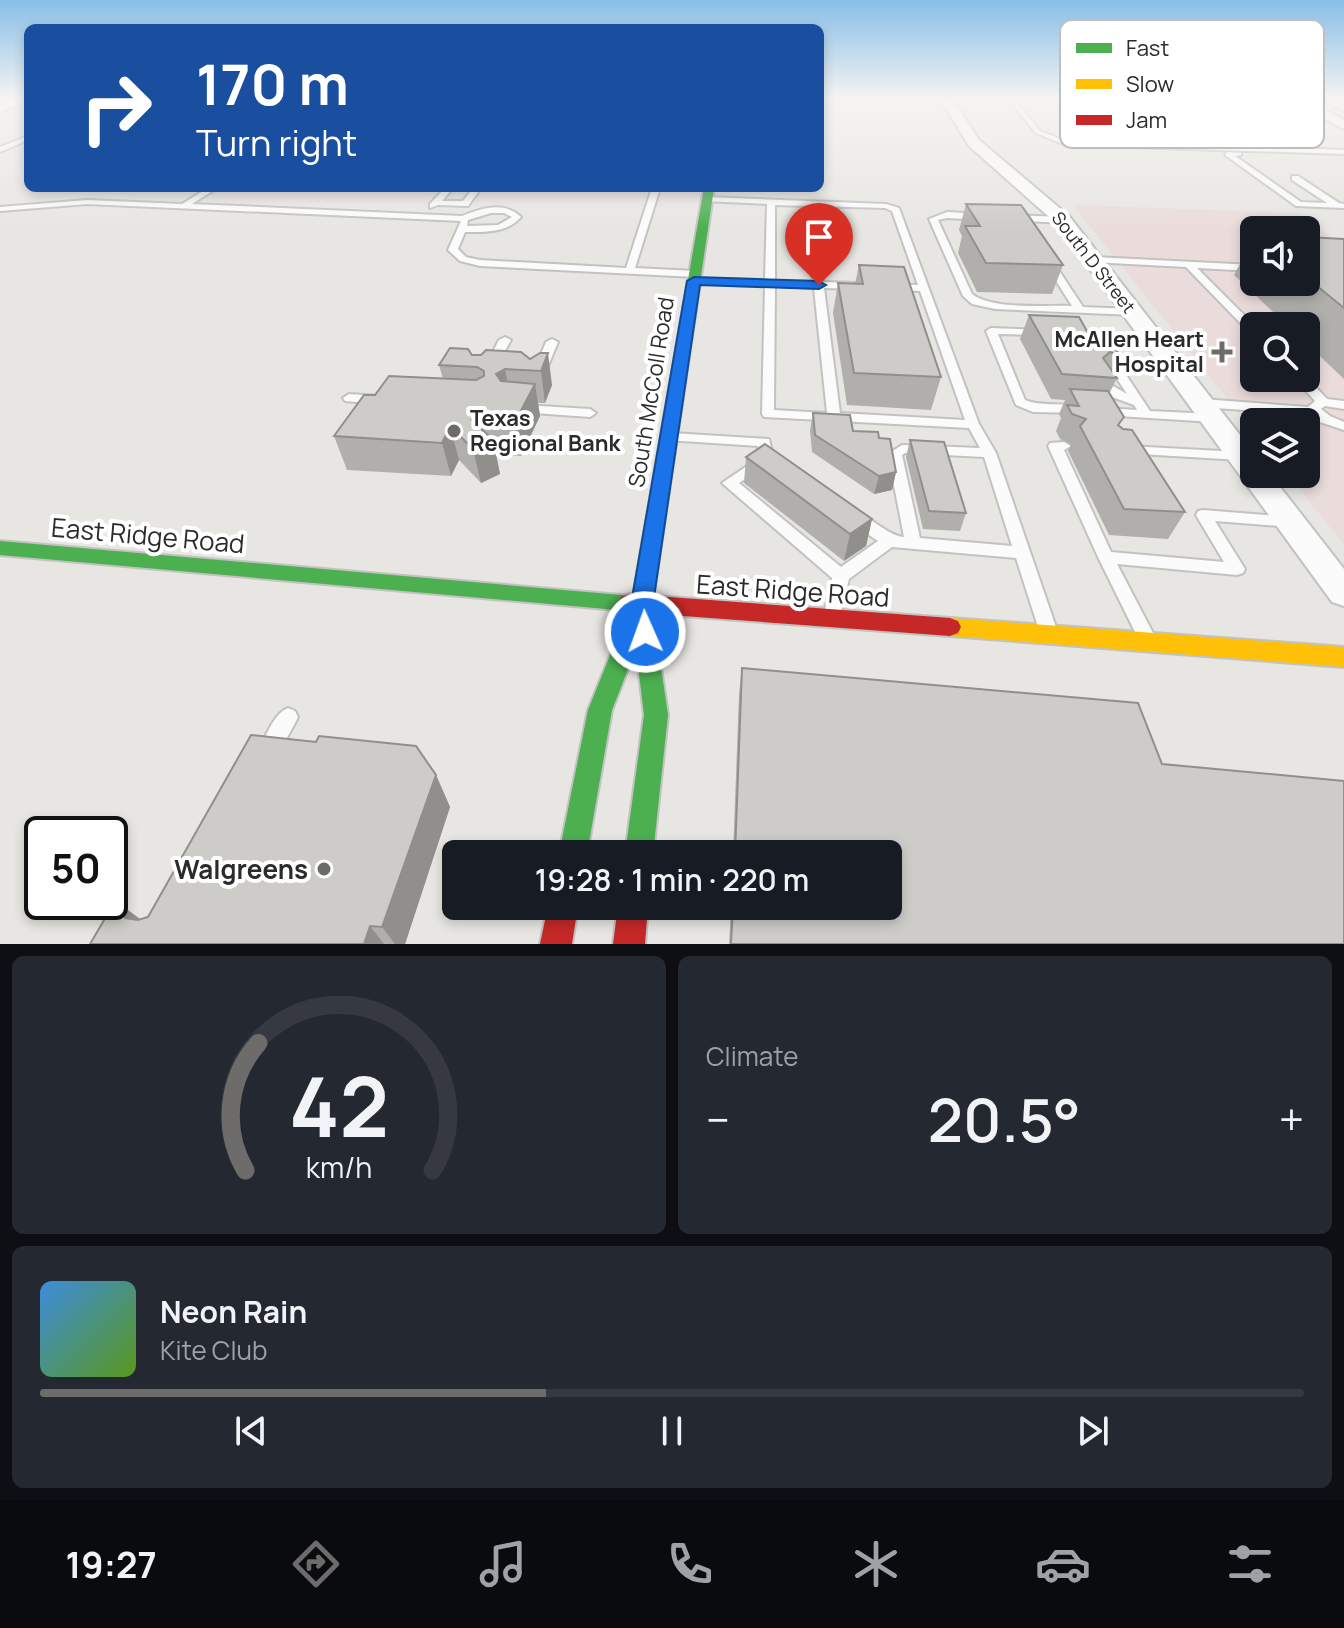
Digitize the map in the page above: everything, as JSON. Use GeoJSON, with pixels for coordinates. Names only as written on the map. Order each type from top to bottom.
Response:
{"type":"FeatureCollection","features":[{"type":"Feature","properties":{"kind":"main road","name":"South McColl Road"},"geometry":{"type":"LineString","coordinates":[[576,840],[600,710],[642,604],[708,194]]}},
{"type":"Feature","properties":{"kind":"main road","name":"East Ridge Road"},"geometry":{"type":"LineString","coordinates":[[0,548],[642,604],[1344,657]]}},
{"type":"Feature","properties":{"kind":"main road","name":"South McColl Road"},"geometry":{"type":"LineString","coordinates":[[641,840],[656,715],[642,604]]}},
{"type":"Feature","properties":{"kind":"main road"},"geometry":{"type":"LineString","coordinates":[[556,944],[560,920]]}},
{"type":"Feature","properties":{"kind":"main road"},"geometry":{"type":"LineString","coordinates":[[629,944],[632,920]]}},
{"type":"Feature","properties":{"kind":"street","name":"South D Street"},"geometry":{"type":"LineString","coordinates":[[973,142],[1063,220],[1240,456]]}},
{"type":"Feature","properties":{"kind":"street","name":"South D Street"},"geometry":{"type":"LineString","coordinates":[[1265,488],[1344,593]]}},
{"type":"Feature","properties":{"kind":"lane"},"geometry":{"type":"LineString","coordinates":[[0,150],[18,142]]}},
{"type":"Feature","properties":{"kind":"lane"},"geometry":{"type":"LineString","coordinates":[[1208,148],[1344,155]]}},
{"type":"Feature","properties":{"kind":"lane"},"geometry":{"type":"LineString","coordinates":[[1290,148],[1294,151]]}},
{"type":"Feature","properties":{"kind":"lane"},"geometry":{"type":"LineString","coordinates":[[1340,206],[1299,204],[1227,154],[1344,155]]}},
{"type":"Feature","properties":{"kind":"lane"},"geometry":{"type":"LineString","coordinates":[[1295,178],[1340,206]]}},
{"type":"Feature","properties":{"kind":"lane"},"geometry":{"type":"LineString","coordinates":[[184,206],[207,192]]}},
{"type":"Feature","properties":{"kind":"lane"},"geometry":{"type":"LineString","coordinates":[[425,216],[446,192]]}},
{"type":"Feature","properties":{"kind":"lane"},"geometry":{"type":"LineString","coordinates":[[436,203],[465,204],[474,192]]}},
{"type":"Feature","properties":{"kind":"lane"},"geometry":{"type":"LineString","coordinates":[[630,270],[655,192]]}},
{"type":"Feature","properties":{"kind":"lane"},"geometry":{"type":"LineString","coordinates":[[708,194],[771,202],[886,206],[896,210],[942,346],[953,363],[973,424],[989,453],[1050,635]]}},
{"type":"Feature","properties":{"kind":"lane"},"geometry":{"type":"LineString","coordinates":[[0,209],[87,202],[425,216],[463,224],[499,227],[509,225],[517,217],[506,210],[495,210],[463,224],[453,250],[463,259],[480,263],[630,270],[770,285],[864,286]]}},
{"type":"Feature","properties":{"kind":"lane"},"geometry":{"type":"LineString","coordinates":[[771,202],[768,414],[764,442],[766,458],[785,471]]}},
{"type":"Feature","properties":{"kind":"lane"},"geometry":{"type":"LineString","coordinates":[[809,203],[834,417]]}},
{"type":"Feature","properties":{"kind":"lane"},"geometry":{"type":"LineString","coordinates":[[991,217],[947,215],[933,219],[968,296],[976,302],[995,306],[1133,312]]}},
{"type":"Feature","properties":{"kind":"lane"},"geometry":{"type":"LineString","coordinates":[[1005,217],[1063,220]]}},
{"type":"Feature","properties":{"kind":"lane"},"geometry":{"type":"LineString","coordinates":[[1020,218],[1029,231]]}},
{"type":"Feature","properties":{"kind":"lane"},"geometry":{"type":"LineString","coordinates":[[1046,257],[1080,310]]}},
{"type":"Feature","properties":{"kind":"lane"},"geometry":{"type":"LineString","coordinates":[[1094,260],[1240,267]]}},
{"type":"Feature","properties":{"kind":"lane"},"geometry":{"type":"LineString","coordinates":[[1189,265],[1240,317]]}},
{"type":"Feature","properties":{"kind":"lane"},"geometry":{"type":"LineString","coordinates":[[879,287],[924,288]]}},
{"type":"Feature","properties":{"kind":"lane"},"geometry":{"type":"LineString","coordinates":[[1153,339],[991,331],[1020,402],[1033,408],[1146,414],[1344,405]]}},
{"type":"Feature","properties":{"kind":"lane"},"geometry":{"type":"LineString","coordinates":[[1095,335],[1146,414]]}},
{"type":"Feature","properties":{"kind":"lane"},"geometry":{"type":"LineString","coordinates":[[483,381],[505,340]]}},
{"type":"Feature","properties":{"kind":"lane"},"geometry":{"type":"LineString","coordinates":[[552,342],[525,400],[590,413]]}},
{"type":"Feature","properties":{"kind":"lane"},"geometry":{"type":"LineString","coordinates":[[1089,353],[1104,349]]}},
{"type":"Feature","properties":{"kind":"lane"},"geometry":{"type":"LineString","coordinates":[[1101,383],[1116,394],[1138,402]]}},
{"type":"Feature","properties":{"kind":"lane"},"geometry":{"type":"LineString","coordinates":[[1310,392],[1325,419],[1343,427]]}},
{"type":"Feature","properties":{"kind":"lane"},"geometry":{"type":"LineString","coordinates":[[349,398],[394,401]]}},
{"type":"Feature","properties":{"kind":"lane"},"geometry":{"type":"LineString","coordinates":[[768,414],[973,424]]}},
{"type":"Feature","properties":{"kind":"lane"},"geometry":{"type":"LineString","coordinates":[[668,437],[764,442]]}},
{"type":"Feature","properties":{"kind":"lane"},"geometry":{"type":"LineString","coordinates":[[1064,446],[1055,446],[1149,642]]}},
{"type":"Feature","properties":{"kind":"lane"},"geometry":{"type":"LineString","coordinates":[[913,543],[895,454],[902,449],[989,453]]}},
{"type":"Feature","properties":{"kind":"lane"},"geometry":{"type":"LineString","coordinates":[[1115,449],[1240,456]]}},
{"type":"Feature","properties":{"kind":"lane"},"geometry":{"type":"LineString","coordinates":[[766,458],[729,483],[755,499],[824,555],[841,576]]}},
{"type":"Feature","properties":{"kind":"lane"},"geometry":{"type":"LineString","coordinates":[[838,506],[889,541],[1022,553]]}},
{"type":"Feature","properties":{"kind":"lane"},"geometry":{"type":"LineString","coordinates":[[1106,557],[1237,569],[1203,515],[1291,522]]}},
{"type":"Feature","properties":{"kind":"lane"},"geometry":{"type":"LineString","coordinates":[[851,535],[864,524]]}},
{"type":"Feature","properties":{"kind":"lane"},"geometry":{"type":"LineString","coordinates":[[832,619],[841,576],[889,541]]}},
{"type":"Feature","properties":{"kind":"lane"},"geometry":{"type":"LineString","coordinates":[[258,771],[288,717]]}},
{"type":"Feature","properties":{"kind":"shaded area","name":"McAllen Heart Hospital"},"geometry":{"type":"Polygon","coordinates":[[[1073,205],[1298,213],[1302,216],[1240,216],[1240,296],[1320,296],[1320,229],[1344,246],[1344,545],[1299,488],[1320,488],[1320,408],[1240,408],[1240,414],[1073,205]]]}},
{"type":"Feature","properties":{"kind":"building"},"geometry":{"type":"Polygon","coordinates":[[[966,204],[1021,205],[1063,265],[986,263],[965,226],[980,226],[966,204]]]}},
{"type":"Feature","properties":{"kind":"building"},"geometry":{"type":"Polygon","coordinates":[[[1320,238],[1344,239],[1344,308],[1320,288],[1320,238]]]}},
{"type":"Feature","properties":{"kind":"building"},"geometry":{"type":"Polygon","coordinates":[[[859,265],[904,267],[941,377],[854,373],[838,283],[863,284],[859,265]]]}},
{"type":"Feature","properties":{"kind":"building"},"geometry":{"type":"Polygon","coordinates":[[[1029,315],[1079,317],[1092,340],[1103,341],[1107,336],[1120,356],[1110,352],[1103,358],[1117,378],[1062,374],[1029,315]]]}},
{"type":"Feature","properties":{"kind":"building"},"geometry":{"type":"Polygon","coordinates":[[[450,348],[468,349],[472,355],[481,355],[486,350],[521,352],[530,359],[540,353],[548,353],[541,371],[505,369],[496,374],[501,381],[535,384],[515,422],[472,420],[493,440],[473,449],[450,426],[442,443],[334,436],[364,395],[375,395],[389,376],[476,380],[484,376],[484,371],[477,367],[439,365],[450,348]]]}},
{"type":"Feature","properties":{"kind":"building"},"geometry":{"type":"Polygon","coordinates":[[[1070,389],[1108,391],[1124,417],[1118,425],[1132,430],[1185,512],[1124,509],[1080,426],[1086,419],[1072,414],[1067,405],[1079,406],[1070,389]]]}},
{"type":"Feature","properties":{"kind":"building"},"geometry":{"type":"Polygon","coordinates":[[[813,413],[850,415],[853,431],[878,432],[879,438],[890,439],[896,472],[879,476],[815,435],[813,413]]]}},
{"type":"Feature","properties":{"kind":"building"},"geometry":{"type":"Polygon","coordinates":[[[910,440],[944,442],[966,513],[929,511],[910,440]]]}},
{"type":"Feature","properties":{"kind":"building"},"geometry":{"type":"Polygon","coordinates":[[[765,444],[872,519],[850,534],[746,457],[765,444]]]}},
{"type":"Feature","properties":{"kind":"building"},"geometry":{"type":"Polygon","coordinates":[[[742,668],[1138,703],[1162,764],[1344,781],[1344,944],[731,944],[732,920],[902,920],[902,840],[736,840],[742,668]]]}},
{"type":"Feature","properties":{"kind":"building","name":"Walgreens"},"geometry":{"type":"Polygon","coordinates":[[[251,735],[316,742],[319,736],[416,746],[436,775],[382,927],[370,926],[364,944],[90,944],[104,920],[148,917],[251,735]]]}},
{"type":"Feature","properties":{"kind":"traffic: fast"},"geometry":{"type":"LineString","coordinates":[[576,840],[600,710],[642,604],[708,192]]}},
{"type":"Feature","properties":{"kind":"traffic: fast"},"geometry":{"type":"LineString","coordinates":[[0,548],[629,603]]}},
{"type":"Feature","properties":{"kind":"traffic: fast"},"geometry":{"type":"LineString","coordinates":[[641,840],[656,715],[642,608]]}},
{"type":"Feature","properties":{"kind":"traffic: slow"},"geometry":{"type":"LineString","coordinates":[[950,627],[1344,657]]}},
{"type":"Feature","properties":{"kind":"traffic: jam"},"geometry":{"type":"LineString","coordinates":[[629,603],[950,627]]}},
{"type":"Feature","properties":{"kind":"traffic: jam"},"geometry":{"type":"LineString","coordinates":[[556,944],[560,920]]}},
{"type":"Feature","properties":{"kind":"traffic: jam"},"geometry":{"type":"LineString","coordinates":[[629,944],[632,920]]}},
{"type":"Feature","properties":{"kind":"place","name":"McAllen Heart Hospital"},"geometry":{"type":"Point","coordinates":[1222,352]}},
{"type":"Feature","properties":{"kind":"place","name":"Texas Regional Bank"},"geometry":{"type":"Point","coordinates":[454,431]}},
{"type":"Feature","properties":{"kind":"place","name":"Walgreens"},"geometry":{"type":"Point","coordinates":[324,869]}},
{"type":"Feature","properties":{"kind":"route"},"geometry":{"type":"LineString","coordinates":[[645,632],[642,604],[694,281],[819,285]]}}]}
